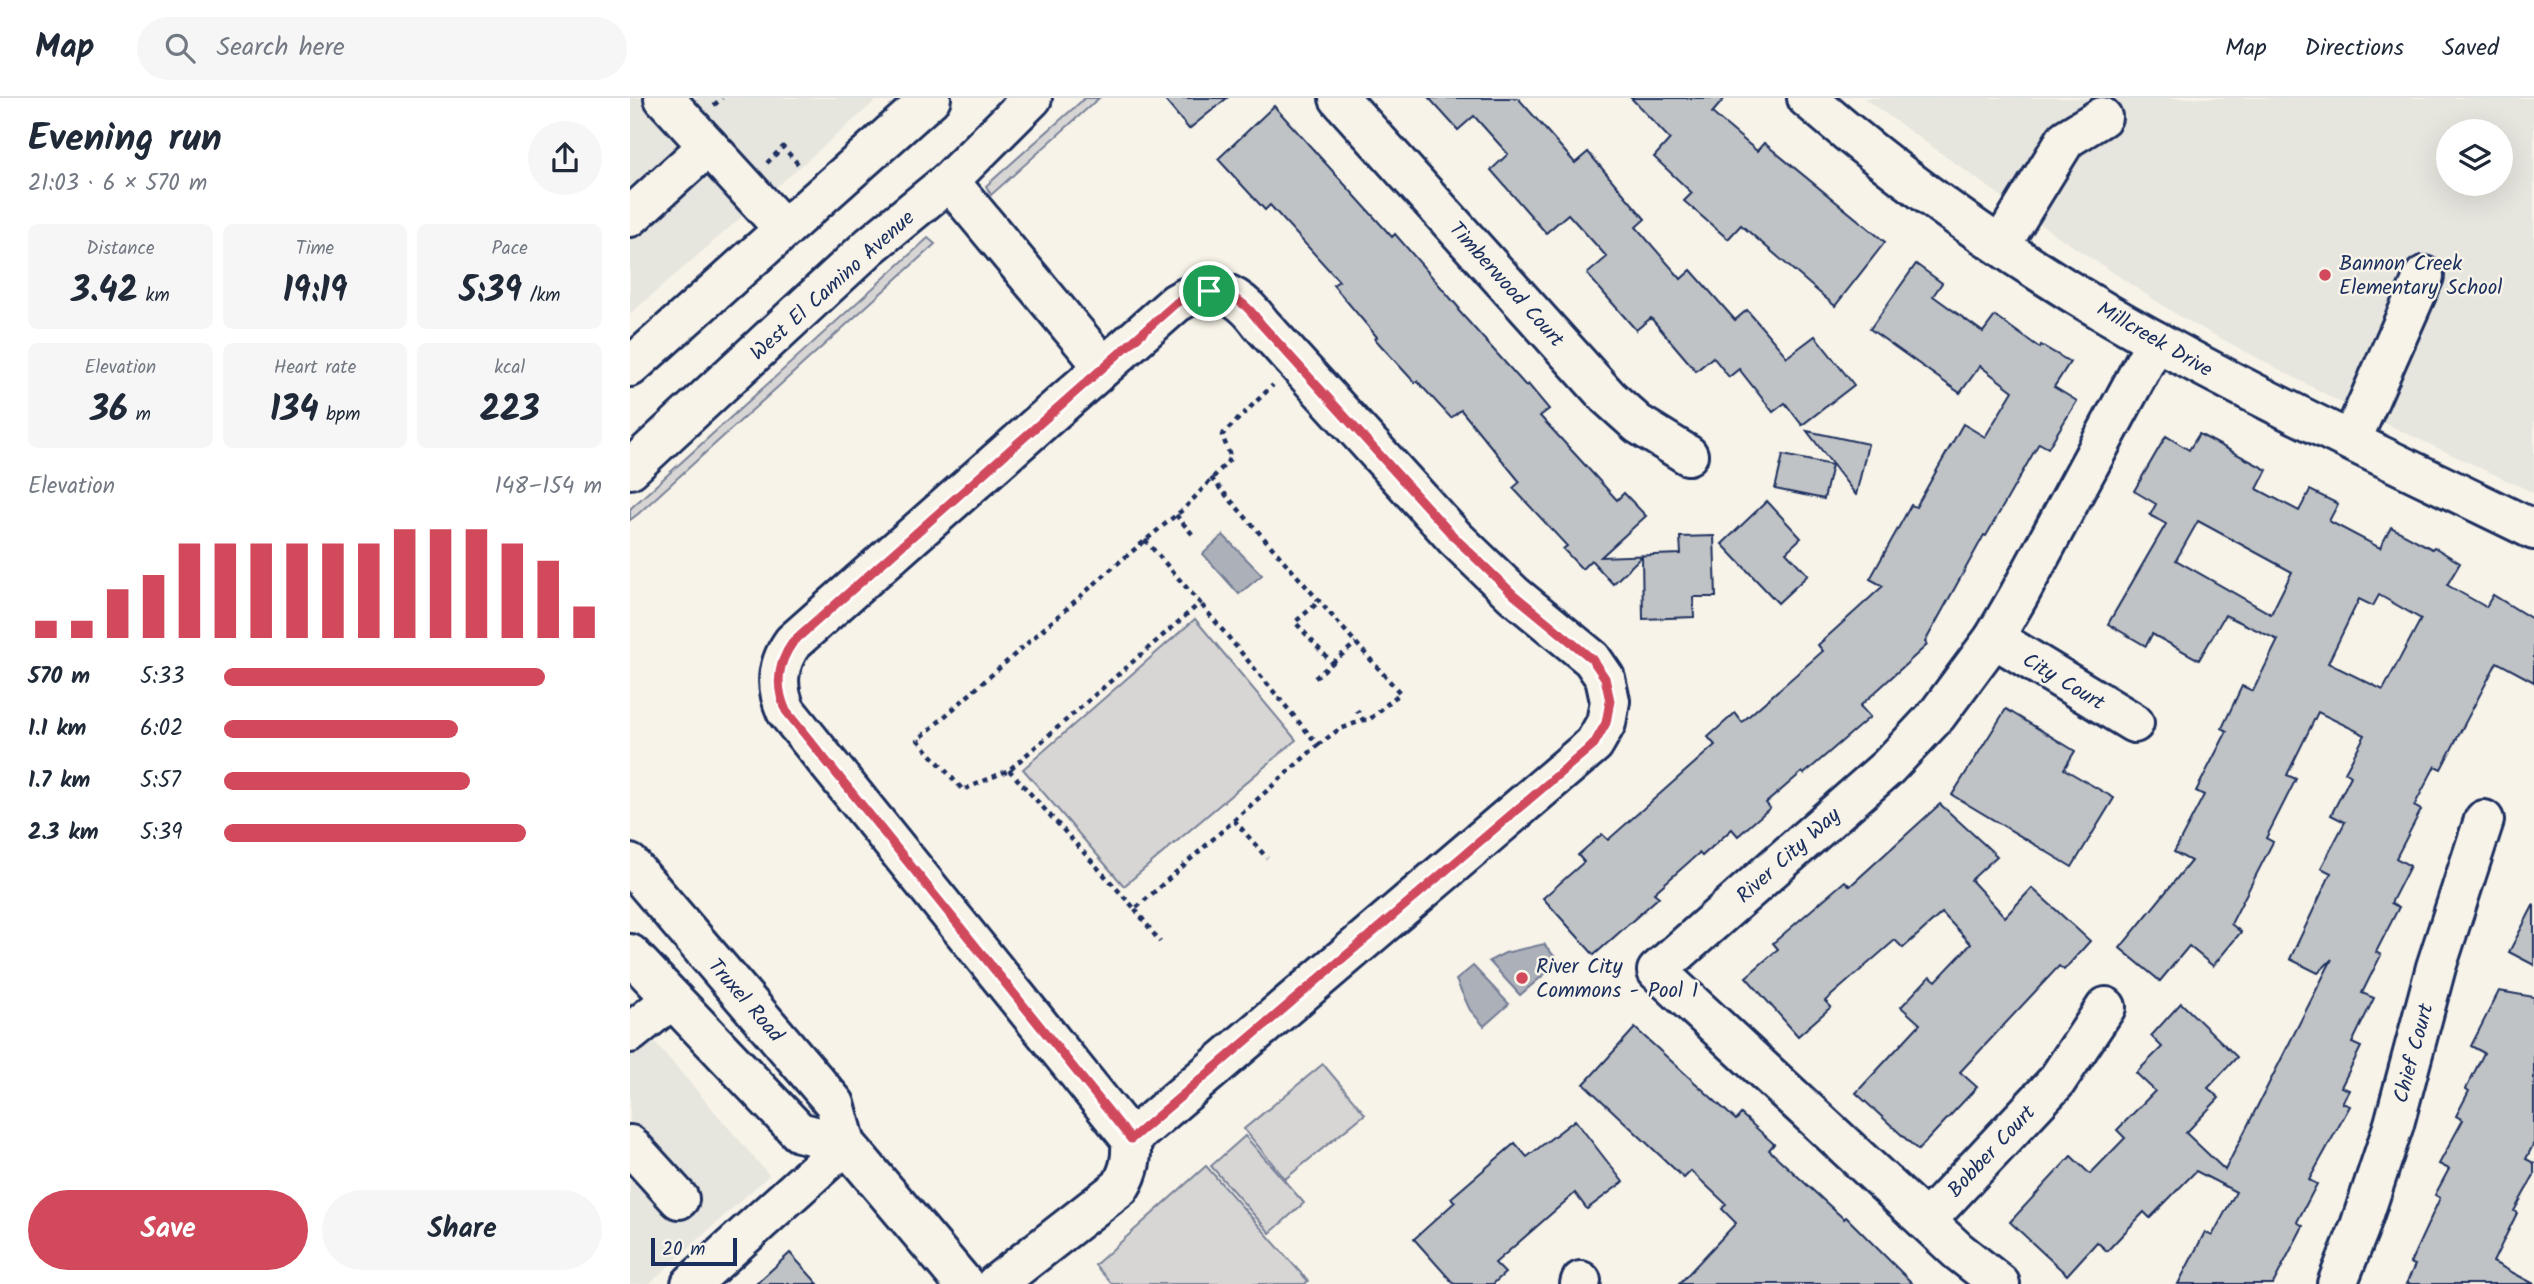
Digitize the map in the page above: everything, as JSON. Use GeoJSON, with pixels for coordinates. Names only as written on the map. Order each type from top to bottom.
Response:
{"type":"FeatureCollection","features":[{"type":"Feature","properties":{"kind":"street"},"geometry":{"type":"LineString","coordinates":[[664,98],[784,229]]}},
{"type":"Feature","properties":{"kind":"street","name":"West El Camino Avenue"},"geometry":{"type":"LineString","coordinates":[[630,469],[870,247],[949,181],[1032,98]]}},
{"type":"Feature","properties":{"kind":"street","name":"Timberwood Court"},"geometry":{"type":"LineString","coordinates":[[1339,98],[1608,397],[1638,424],[1688,455]]}},
{"type":"Feature","properties":{"kind":"street","name":"Millcreek Drive"},"geometry":{"type":"LineString","coordinates":[[1807,98],[1933,197],[2001,245],[2105,312],[2251,393],[2534,530]]}},
{"type":"Feature","properties":{"kind":"street"},"geometry":{"type":"LineString","coordinates":[[630,367],[784,229],[914,104]]}},
{"type":"Feature","properties":{"kind":"street"},"geometry":{"type":"LineString","coordinates":[[2001,245],[2066,139],[2102,117]]}},
{"type":"Feature","properties":{"kind":"street"},"geometry":{"type":"LineString","coordinates":[[630,217],[708,146]]}},
{"type":"Feature","properties":{"kind":"street"},"geometry":{"type":"LineString","coordinates":[[949,181],[1103,366]]}},
{"type":"Feature","properties":{"kind":"street"},"geometry":{"type":"LineString","coordinates":[[2351,441],[2424,276]]}},
{"type":"Feature","properties":{"kind":"street"},"geometry":{"type":"LineString","coordinates":[[996,1284],[1120,1187],[1132,1161],[1131,1139],[786,711],[780,697],[778,675],[784,654],[793,642],[1176,303],[1188,296],[1209,291],[1230,295],[1248,306],[1455,538],[1514,595],[1592,659],[1605,678],[1610,701],[1606,723],[1594,744],[1131,1139]]}},
{"type":"Feature","properties":{"kind":"street","name":"River City Way"},"geometry":{"type":"LineString","coordinates":[[2000,1284],[1926,1221],[1657,971],[1888,766],[1937,715],[1994,638],[2156,341]]}},
{"type":"Feature","properties":{"kind":"street","name":"City Court"},"geometry":{"type":"LineString","coordinates":[[1994,638],[2134,723]]}},
{"type":"Feature","properties":{"kind":"street","name":"Chief Court"},"geometry":{"type":"LineString","coordinates":[[2337,1284],[2359,1229],[2394,1124],[2436,967],[2484,820]]}},
{"type":"Feature","properties":{"kind":"street","name":"Truxel Road"},"geometry":{"type":"LineString","coordinates":[[630,864],[835,1104],[846,1144],[964,1284]]}},
{"type":"Feature","properties":{"kind":"street"},"geometry":{"type":"LineString","coordinates":[[630,954],[799,1132],[846,1144]]}},
{"type":"Feature","properties":{"kind":"street"},"geometry":{"type":"LineString","coordinates":[[630,1033],[671,999],[682,992],[694,991],[706,996],[799,1088],[835,1104]]}},
{"type":"Feature","properties":{"kind":"street","name":"Bobber Court"},"geometry":{"type":"LineString","coordinates":[[1926,1221],[2056,1082],[2106,1007]]}},
{"type":"Feature","properties":{"kind":"street"},"geometry":{"type":"LineString","coordinates":[[691,1284],[846,1144]]}},
{"type":"Feature","properties":{"kind":"street"},"geometry":{"type":"LineString","coordinates":[[630,1145],[679,1199]]}},
{"type":"Feature","properties":{"kind":"path"},"geometry":{"type":"LineString","coordinates":[[1200,603],[1009,770],[963,790],[918,740],[1176,515],[1231,458],[1222,435],[1296,362]]}},
{"type":"Feature","properties":{"kind":"path"},"geometry":{"type":"LineString","coordinates":[[1135,909],[1318,745],[1338,730],[1369,720],[1400,693],[1211,478]]}},
{"type":"Feature","properties":{"kind":"path"},"geometry":{"type":"LineString","coordinates":[[1176,515],[1193,535]]}},
{"type":"Feature","properties":{"kind":"path"},"geometry":{"type":"LineString","coordinates":[[1146,540],[1318,745]]}},
{"type":"Feature","properties":{"kind":"path"},"geometry":{"type":"LineString","coordinates":[[1320,601],[1295,622],[1332,663]]}},
{"type":"Feature","properties":{"kind":"path"},"geometry":{"type":"LineString","coordinates":[[1315,678],[1356,643]]}},
{"type":"Feature","properties":{"kind":"path"},"geometry":{"type":"LineString","coordinates":[[1357,710],[1363,720]]}},
{"type":"Feature","properties":{"kind":"path"},"geometry":{"type":"LineString","coordinates":[[1009,770],[1135,909],[1160,942]]}},
{"type":"Feature","properties":{"kind":"path"},"geometry":{"type":"LineString","coordinates":[[1234,820],[1267,858]]}},
{"type":"Feature","properties":{"kind":"shaded area"},"geometry":{"type":"Polygon","coordinates":[[[630,98],[879,98],[630,314],[630,98]]]}},
{"type":"Feature","properties":{"kind":"shaded area"},"geometry":{"type":"Polygon","coordinates":[[[1085,98],[1099,98],[991,195],[986,186],[1085,98]]]}},
{"type":"Feature","properties":{"kind":"shaded area","name":"Bannon Creek Elementary School"},"geometry":{"type":"Polygon","coordinates":[[[2534,98],[2534,493],[2344,404],[2179,316],[2053,233],[1865,99],[2534,98]]]}},
{"type":"Feature","properties":{"kind":"shaded area"},"geometry":{"type":"Polygon","coordinates":[[[928,238],[935,244],[630,520],[630,509],[928,238]]]}},
{"type":"Feature","properties":{"kind":"shaded area"},"geometry":{"type":"Polygon","coordinates":[[[1223,535],[1262,575],[1239,594],[1203,554],[1223,535]]]}},
{"type":"Feature","properties":{"kind":"shaded area"},"geometry":{"type":"Polygon","coordinates":[[[1195,619],[1296,740],[1124,886],[1023,769],[1195,619]]]}},
{"type":"Feature","properties":{"kind":"shaded area","name":"River City Commons - Pool 1"},"geometry":{"type":"Polygon","coordinates":[[[1544,944],[1559,962],[1520,995],[1489,961],[1505,953],[1544,944]]]}},
{"type":"Feature","properties":{"kind":"shaded area"},"geometry":{"type":"Polygon","coordinates":[[[1473,966],[1509,1004],[1484,1026],[1470,1010],[1456,980],[1473,966]]]}},
{"type":"Feature","properties":{"kind":"shaded area"},"geometry":{"type":"Polygon","coordinates":[[[630,1013],[769,1175],[649,1284],[630,1284],[630,1013]]]}},
{"type":"Feature","properties":{"kind":"shaded area"},"geometry":{"type":"Polygon","coordinates":[[[1323,1064],[1365,1114],[1285,1179],[1244,1129],[1323,1064]]]}},
{"type":"Feature","properties":{"kind":"shaded area"},"geometry":{"type":"Polygon","coordinates":[[[1245,1136],[1304,1203],[1270,1233],[1211,1166],[1245,1136]]]}},
{"type":"Feature","properties":{"kind":"shaded area"},"geometry":{"type":"Polygon","coordinates":[[[1206,1166],[1308,1281],[1305,1284],[1112,1284],[1095,1265],[1206,1166]]]}},
{"type":"Feature","properties":{"kind":"building"},"geometry":{"type":"Polygon","coordinates":[[[1163,98],[1227,98],[1189,129],[1163,98]]]}},
{"type":"Feature","properties":{"kind":"building"},"geometry":{"type":"Polygon","coordinates":[[[1429,98],[1518,98],[1575,163],[1588,152],[1645,219],[1636,227],[1681,279],[1691,270],[1735,320],[1747,310],[1787,357],[1815,336],[1854,385],[1802,425],[1785,403],[1773,412],[1739,369],[1729,377],[1713,357],[1696,371],[1651,318],[1636,330],[1587,274],[1607,257],[1568,214],[1546,233],[1491,170],[1508,154],[1474,116],[1458,130],[1429,98]]]}},
{"type":"Feature","properties":{"kind":"building"},"geometry":{"type":"Polygon","coordinates":[[[1631,98],[1725,98],[1712,113],[1757,151],[1764,143],[1885,242],[1835,306],[1741,225],[1728,239],[1684,201],[1692,193],[1654,157],[1670,139],[1631,98]]]}},
{"type":"Feature","properties":{"kind":"building"},"geometry":{"type":"Polygon","coordinates":[[[1274,106],[1392,237],[1395,234],[1458,310],[1526,386],[1528,384],[1549,409],[1540,416],[1617,500],[1624,493],[1646,516],[1601,557],[1681,554],[1680,537],[1714,536],[1716,597],[1693,597],[1694,617],[1643,619],[1642,556],[1613,584],[1591,560],[1582,569],[1563,549],[1567,546],[1513,488],[1520,482],[1461,410],[1451,418],[1417,381],[1415,383],[1375,339],[1377,337],[1333,285],[1339,281],[1270,205],[1265,210],[1218,159],[1274,106]]]}},
{"type":"Feature","properties":{"kind":"building"},"geometry":{"type":"Polygon","coordinates":[[[1916,264],[1942,283],[1933,296],[1983,332],[1995,316],[2040,348],[2041,345],[2070,362],[2054,387],[2077,401],[2048,448],[2039,443],[1986,536],[1984,535],[1925,642],[1927,645],[1860,706],[1870,717],[1766,803],[1770,808],[1738,836],[1732,829],[1702,856],[1699,853],[1654,893],[1659,897],[1594,955],[1543,898],[1584,862],[1578,855],[1602,834],[1608,840],[1715,745],[1708,737],[1735,713],[1742,722],[1823,651],[1818,645],[1883,586],[1870,579],[1911,505],[1916,507],[1963,424],[1985,437],[2013,391],[1980,366],[1960,393],[1870,329],[1916,264]]]}},
{"type":"Feature","properties":{"kind":"building"},"geometry":{"type":"Polygon","coordinates":[[[1807,431],[1868,444],[1856,495],[1807,431]]]}},
{"type":"Feature","properties":{"kind":"building"},"geometry":{"type":"Polygon","coordinates":[[[2199,434],[2267,470],[2257,489],[2299,511],[2310,490],[2338,504],[2329,521],[2380,548],[2391,527],[2432,549],[2434,547],[2460,563],[2447,585],[2486,607],[2493,595],[2534,620],[2534,682],[2497,662],[2441,769],[2435,766],[2414,806],[2421,810],[2396,858],[2410,866],[2391,903],[2399,907],[2376,952],[2381,955],[2362,993],[2374,998],[2352,1043],[2361,1047],[2341,1087],[2349,1090],[2342,1103],[2350,1106],[2309,1180],[2317,1184],[2297,1222],[2303,1226],[2273,1284],[2178,1284],[2205,1232],[2212,1236],[2236,1192],[2196,1171],[2150,1218],[2144,1212],[2107,1251],[2097,1242],[2067,1275],[2010,1222],[2071,1156],[2090,1174],[2125,1138],[2117,1130],[2155,1091],[2136,1073],[2162,1047],[2151,1036],[2181,1003],[2237,1057],[2208,1088],[2219,1098],[2186,1133],[2225,1170],[2332,959],[2318,973],[2290,959],[2331,873],[2321,868],[2345,822],[2331,815],[2351,776],[2345,772],[2365,735],[2318,712],[2287,775],[2296,779],[2266,838],[2273,842],[2231,924],[2241,932],[2213,966],[2189,946],[2160,981],[2120,948],[2191,861],[2174,852],[2204,795],[2196,791],[2227,731],[2222,728],[2242,686],[2253,691],[2278,640],[2225,615],[2199,660],[2152,634],[2146,646],[2108,624],[2166,524],[2150,515],[2156,504],[2134,491],[2166,436],[2189,450],[2199,434]],[[2198,521],[2176,560],[2271,614],[2292,572],[2198,521]],[[2379,595],[2373,606],[2359,599],[2328,663],[2383,690],[2421,619],[2379,595]]]}},
{"type":"Feature","properties":{"kind":"building"},"geometry":{"type":"Polygon","coordinates":[[[1783,455],[1832,465],[1824,499],[1775,489],[1783,455]]]}},
{"type":"Feature","properties":{"kind":"building"},"geometry":{"type":"Polygon","coordinates":[[[1767,501],[1801,538],[1786,552],[1808,575],[1778,603],[1722,544],[1767,501]]]}},
{"type":"Feature","properties":{"kind":"building"},"geometry":{"type":"Polygon","coordinates":[[[2006,709],[2075,751],[2064,769],[2114,798],[2072,867],[1952,795],[2006,709]]]}},
{"type":"Feature","properties":{"kind":"building"},"geometry":{"type":"Polygon","coordinates":[[[1940,804],[1997,856],[1971,880],[2005,917],[2032,888],[2090,941],[2064,970],[2059,966],[1960,1072],[1977,1087],[1918,1150],[1856,1093],[1920,1024],[1901,1007],[1930,976],[1936,981],[1971,944],[1942,913],[1903,948],[1895,940],[1825,1001],[1831,1007],[1798,1036],[1746,977],[1778,949],[1773,943],[1845,881],[1850,886],[1940,804]]]}},
{"type":"Feature","properties":{"kind":"building"},"geometry":{"type":"Polygon","coordinates":[[[2534,904],[2534,965],[2509,952],[2534,904]]]}},
{"type":"Feature","properties":{"kind":"building"},"geometry":{"type":"Polygon","coordinates":[[[2499,991],[2534,997],[2534,1143],[2526,1159],[2534,1163],[2534,1175],[2514,1211],[2517,1213],[2493,1262],[2534,1284],[2406,1284],[2415,1265],[2410,1263],[2440,1198],[2435,1195],[2449,1169],[2439,1164],[2463,1120],[2456,1116],[2484,1053],[2471,1046],[2499,991]]]}},
{"type":"Feature","properties":{"kind":"building"},"geometry":{"type":"Polygon","coordinates":[[[1635,1028],[1736,1120],[1741,1114],[1774,1144],[1769,1150],[1844,1219],[1846,1217],[1913,1284],[1679,1284],[1736,1223],[1722,1209],[1726,1204],[1691,1171],[1684,1178],[1584,1084],[1635,1028]]]}},
{"type":"Feature","properties":{"kind":"building"},"geometry":{"type":"Polygon","coordinates":[[[1575,1120],[1623,1182],[1587,1209],[1575,1193],[1495,1263],[1505,1273],[1493,1284],[1454,1284],[1414,1239],[1455,1202],[1451,1198],[1515,1143],[1527,1157],[1575,1120]]]}},
{"type":"Feature","properties":{"kind":"building"},"geometry":{"type":"Polygon","coordinates":[[[790,1253],[818,1284],[756,1284],[790,1253]]]}},
{"type":"Feature","properties":{"kind":"place","name":"Bannon Creek Elementary School"},"geometry":{"type":"Point","coordinates":[2325,275]}},
{"type":"Feature","properties":{"kind":"place","name":"River City Commons - Pool 1"},"geometry":{"type":"Point","coordinates":[1522,978]}},
{"type":"Feature","properties":{"kind":"route"},"geometry":{"type":"LineString","coordinates":[[1209,291],[1230,295],[1248,306],[1261,324],[1455,538],[1514,595],[1592,659],[1605,678],[1610,701],[1606,723],[1594,744],[1131,1139],[786,711],[780,697],[778,675],[784,654],[793,642],[1176,303],[1188,296],[1209,291]]}}]}
